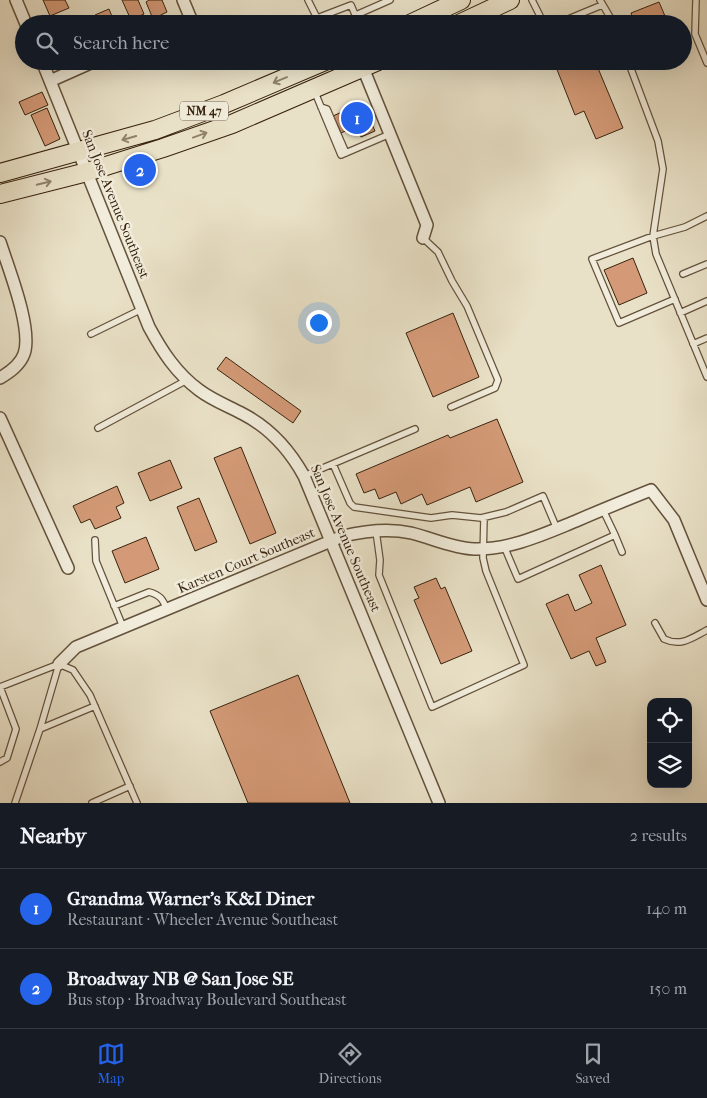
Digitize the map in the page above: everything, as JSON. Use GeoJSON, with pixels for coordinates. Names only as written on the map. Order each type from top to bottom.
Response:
{"type":"FeatureCollection","features":[{"type":"Feature","properties":{"kind":"main road"},"geometry":{"type":"LineString","coordinates":[[429,15],[460,0]]}},
{"type":"Feature","properties":{"kind":"main road"},"geometry":{"type":"LineString","coordinates":[[478,15],[510,0]]}},
{"type":"Feature","properties":{"kind":"main road","name":"NM 47"},"geometry":{"type":"LineString","coordinates":[[0,194],[87,172],[163,148],[309,70]]}},
{"type":"Feature","properties":{"kind":"main road","name":"NM 47"},"geometry":{"type":"LineString","coordinates":[[0,173],[155,130],[228,114],[313,88],[352,70]]}},
{"type":"Feature","properties":{"kind":"street"},"geometry":{"type":"LineString","coordinates":[[16,0],[22,15]]}},
{"type":"Feature","properties":{"kind":"street"},"geometry":{"type":"LineString","coordinates":[[183,0],[187,15]]}},
{"type":"Feature","properties":{"kind":"street","name":"San Jose Avenue Southeast"},"geometry":{"type":"LineString","coordinates":[[46,70],[149,327],[164,354],[187,380],[208,396],[265,426],[290,454],[304,476],[439,803]]}},
{"type":"Feature","properties":{"kind":"street"},"geometry":{"type":"LineString","coordinates":[[50,81],[75,70]]}},
{"type":"Feature","properties":{"kind":"street"},"geometry":{"type":"LineString","coordinates":[[369,70],[390,134],[427,225],[423,238]]}},
{"type":"Feature","properties":{"kind":"street"},"geometry":{"type":"LineString","coordinates":[[0,242],[22,310],[26,340],[26,349],[20,362],[0,378]]}},
{"type":"Feature","properties":{"kind":"street"},"geometry":{"type":"LineString","coordinates":[[0,418],[68,568]]}},
{"type":"Feature","properties":{"kind":"street","name":"Karsten Court Southeast"},"geometry":{"type":"LineString","coordinates":[[58,664],[76,647],[343,536],[376,530],[410,533],[461,548],[504,546],[539,536],[651,490],[674,520],[707,600]]}},
{"type":"Feature","properties":{"kind":"lane"},"geometry":{"type":"LineString","coordinates":[[308,0],[316,15]]}},
{"type":"Feature","properties":{"kind":"lane"},"geometry":{"type":"LineString","coordinates":[[325,15],[351,5],[356,15],[390,0]]}},
{"type":"Feature","properties":{"kind":"lane"},"geometry":{"type":"LineString","coordinates":[[532,0],[540,15]]}},
{"type":"Feature","properties":{"kind":"lane"},"geometry":{"type":"LineString","coordinates":[[696,0],[695,34],[706,58]]}},
{"type":"Feature","properties":{"kind":"lane"},"geometry":{"type":"LineString","coordinates":[[575,15],[601,2],[609,15]]}},
{"type":"Feature","properties":{"kind":"lane"},"geometry":{"type":"LineString","coordinates":[[631,70],[658,141],[663,169],[653,236],[656,254],[707,377]]}},
{"type":"Feature","properties":{"kind":"lane"},"geometry":{"type":"LineString","coordinates":[[313,88],[342,155],[390,134]]}},
{"type":"Feature","properties":{"kind":"lane"},"geometry":{"type":"LineString","coordinates":[[675,299],[619,323],[592,259],[685,226],[707,216]]}},
{"type":"Feature","properties":{"kind":"lane"},"geometry":{"type":"LineString","coordinates":[[423,238],[438,252],[452,282],[467,306],[498,380],[495,388],[451,407]]}},
{"type":"Feature","properties":{"kind":"lane"},"geometry":{"type":"LineString","coordinates":[[683,274],[707,264]]}},
{"type":"Feature","properties":{"kind":"lane"},"geometry":{"type":"LineString","coordinates":[[680,313],[707,301]]}},
{"type":"Feature","properties":{"kind":"lane"},"geometry":{"type":"LineString","coordinates":[[91,334],[142,309]]}},
{"type":"Feature","properties":{"kind":"lane"},"geometry":{"type":"LineString","coordinates":[[693,344],[707,338]]}},
{"type":"Feature","properties":{"kind":"lane"},"geometry":{"type":"LineString","coordinates":[[98,428],[187,380]]}},
{"type":"Feature","properties":{"kind":"lane"},"geometry":{"type":"LineString","coordinates":[[304,476],[415,429]]}},
{"type":"Feature","properties":{"kind":"lane"},"geometry":{"type":"LineString","coordinates":[[333,464],[350,503],[354,507],[431,518],[452,515],[484,518],[506,512],[543,496],[556,529]]}},
{"type":"Feature","properties":{"kind":"lane"},"geometry":{"type":"LineString","coordinates":[[603,510],[622,552]]}},
{"type":"Feature","properties":{"kind":"lane"},"geometry":{"type":"LineString","coordinates":[[376,530],[380,560],[379,575],[432,707],[524,665],[486,571],[483,548],[484,518]]}},
{"type":"Feature","properties":{"kind":"lane"},"geometry":{"type":"LineString","coordinates":[[504,546],[518,579],[615,535]]}},
{"type":"Feature","properties":{"kind":"lane"},"geometry":{"type":"LineString","coordinates":[[95,540],[96,561],[123,627]]}},
{"type":"Feature","properties":{"kind":"lane"},"geometry":{"type":"LineString","coordinates":[[114,606],[149,592],[156,594],[162,599],[167,610]]}},
{"type":"Feature","properties":{"kind":"lane"},"geometry":{"type":"LineString","coordinates":[[655,623],[664,639],[675,642],[686,641],[707,630]]}},
{"type":"Feature","properties":{"kind":"lane"},"geometry":{"type":"LineString","coordinates":[[16,803],[40,729],[58,664]]}},
{"type":"Feature","properties":{"kind":"lane"},"geometry":{"type":"LineString","coordinates":[[0,762],[7,758],[16,729],[0,687],[58,664],[74,670],[90,696],[137,803]]}},
{"type":"Feature","properties":{"kind":"lane"},"geometry":{"type":"LineString","coordinates":[[40,729],[95,706]]}},
{"type":"Feature","properties":{"kind":"lane"},"geometry":{"type":"LineString","coordinates":[[92,803],[130,786]]}},
{"type":"Feature","properties":{"kind":"building"},"geometry":{"type":"Polygon","coordinates":[[[43,0],[65,0],[69,8],[50,15],[43,0]]]}},
{"type":"Feature","properties":{"kind":"building"},"geometry":{"type":"Polygon","coordinates":[[[122,0],[138,0],[144,14],[129,15],[122,0]]]}},
{"type":"Feature","properties":{"kind":"building"},"geometry":{"type":"Polygon","coordinates":[[[149,0],[162,0],[167,12],[161,15],[151,15],[146,2],[149,0]]]}},
{"type":"Feature","properties":{"kind":"building"},"geometry":{"type":"Polygon","coordinates":[[[659,2],[665,15],[632,15],[631,13],[659,2]]]}},
{"type":"Feature","properties":{"kind":"building"},"geometry":{"type":"Polygon","coordinates":[[[109,9],[111,15],[95,15],[109,9]]]}},
{"type":"Feature","properties":{"kind":"building"},"geometry":{"type":"Polygon","coordinates":[[[557,70],[599,70],[623,128],[596,139],[584,111],[575,115],[557,70]]]}},
{"type":"Feature","properties":{"kind":"building"},"geometry":{"type":"Polygon","coordinates":[[[42,92],[48,105],[25,115],[19,102],[42,92]]]}},
{"type":"Feature","properties":{"kind":"building"},"geometry":{"type":"Polygon","coordinates":[[[362,103],[375,131],[361,137],[356,126],[341,133],[333,116],[362,103]]]}},
{"type":"Feature","properties":{"kind":"building"},"geometry":{"type":"Polygon","coordinates":[[[47,108],[60,139],[45,146],[31,115],[47,108]]]}},
{"type":"Feature","properties":{"kind":"building"},"geometry":{"type":"Polygon","coordinates":[[[633,258],[647,293],[619,305],[604,270],[633,258]]]}},
{"type":"Feature","properties":{"kind":"building"},"geometry":{"type":"Polygon","coordinates":[[[453,313],[479,377],[433,397],[406,333],[453,313]]]}},
{"type":"Feature","properties":{"kind":"building"},"geometry":{"type":"Polygon","coordinates":[[[226,357],[301,411],[293,423],[217,369],[226,357]]]}},
{"type":"Feature","properties":{"kind":"building"},"geometry":{"type":"Polygon","coordinates":[[[497,419],[523,482],[476,502],[470,487],[427,505],[422,494],[401,504],[396,492],[379,499],[375,489],[364,493],[356,474],[448,435],[450,438],[497,419]]]}},
{"type":"Feature","properties":{"kind":"building"},"geometry":{"type":"Polygon","coordinates":[[[241,447],[276,533],[250,544],[214,458],[241,447]]]}},
{"type":"Feature","properties":{"kind":"building"},"geometry":{"type":"Polygon","coordinates":[[[170,460],[182,488],[150,501],[138,473],[170,460]]]}},
{"type":"Feature","properties":{"kind":"building"},"geometry":{"type":"Polygon","coordinates":[[[117,486],[124,503],[116,507],[121,518],[95,529],[90,519],[81,523],[73,506],[117,486]]]}},
{"type":"Feature","properties":{"kind":"building"},"geometry":{"type":"Polygon","coordinates":[[[199,498],[217,542],[195,551],[177,507],[199,498]]]}},
{"type":"Feature","properties":{"kind":"building"},"geometry":{"type":"Polygon","coordinates":[[[146,537],[159,569],[125,583],[112,551],[146,537]]]}},
{"type":"Feature","properties":{"kind":"building"},"geometry":{"type":"Polygon","coordinates":[[[601,565],[626,625],[596,638],[606,662],[596,666],[589,651],[571,659],[546,604],[568,594],[575,611],[592,603],[579,575],[601,565]]]}},
{"type":"Feature","properties":{"kind":"building"},"geometry":{"type":"Polygon","coordinates":[[[436,578],[441,589],[445,587],[472,651],[441,664],[414,600],[419,598],[414,587],[436,578]]]}},
{"type":"Feature","properties":{"kind":"building"},"geometry":{"type":"Polygon","coordinates":[[[298,675],[350,803],[248,803],[210,711],[298,675]]]}},
{"type":"Feature","properties":{"kind":"place","name":"Grandma Warner's K&I Diner"},"geometry":{"type":"Point","coordinates":[357,118]}},
{"type":"Feature","properties":{"kind":"place","name":"Broadway NB @ San Jose SE"},"geometry":{"type":"Point","coordinates":[140,170]}}]}
